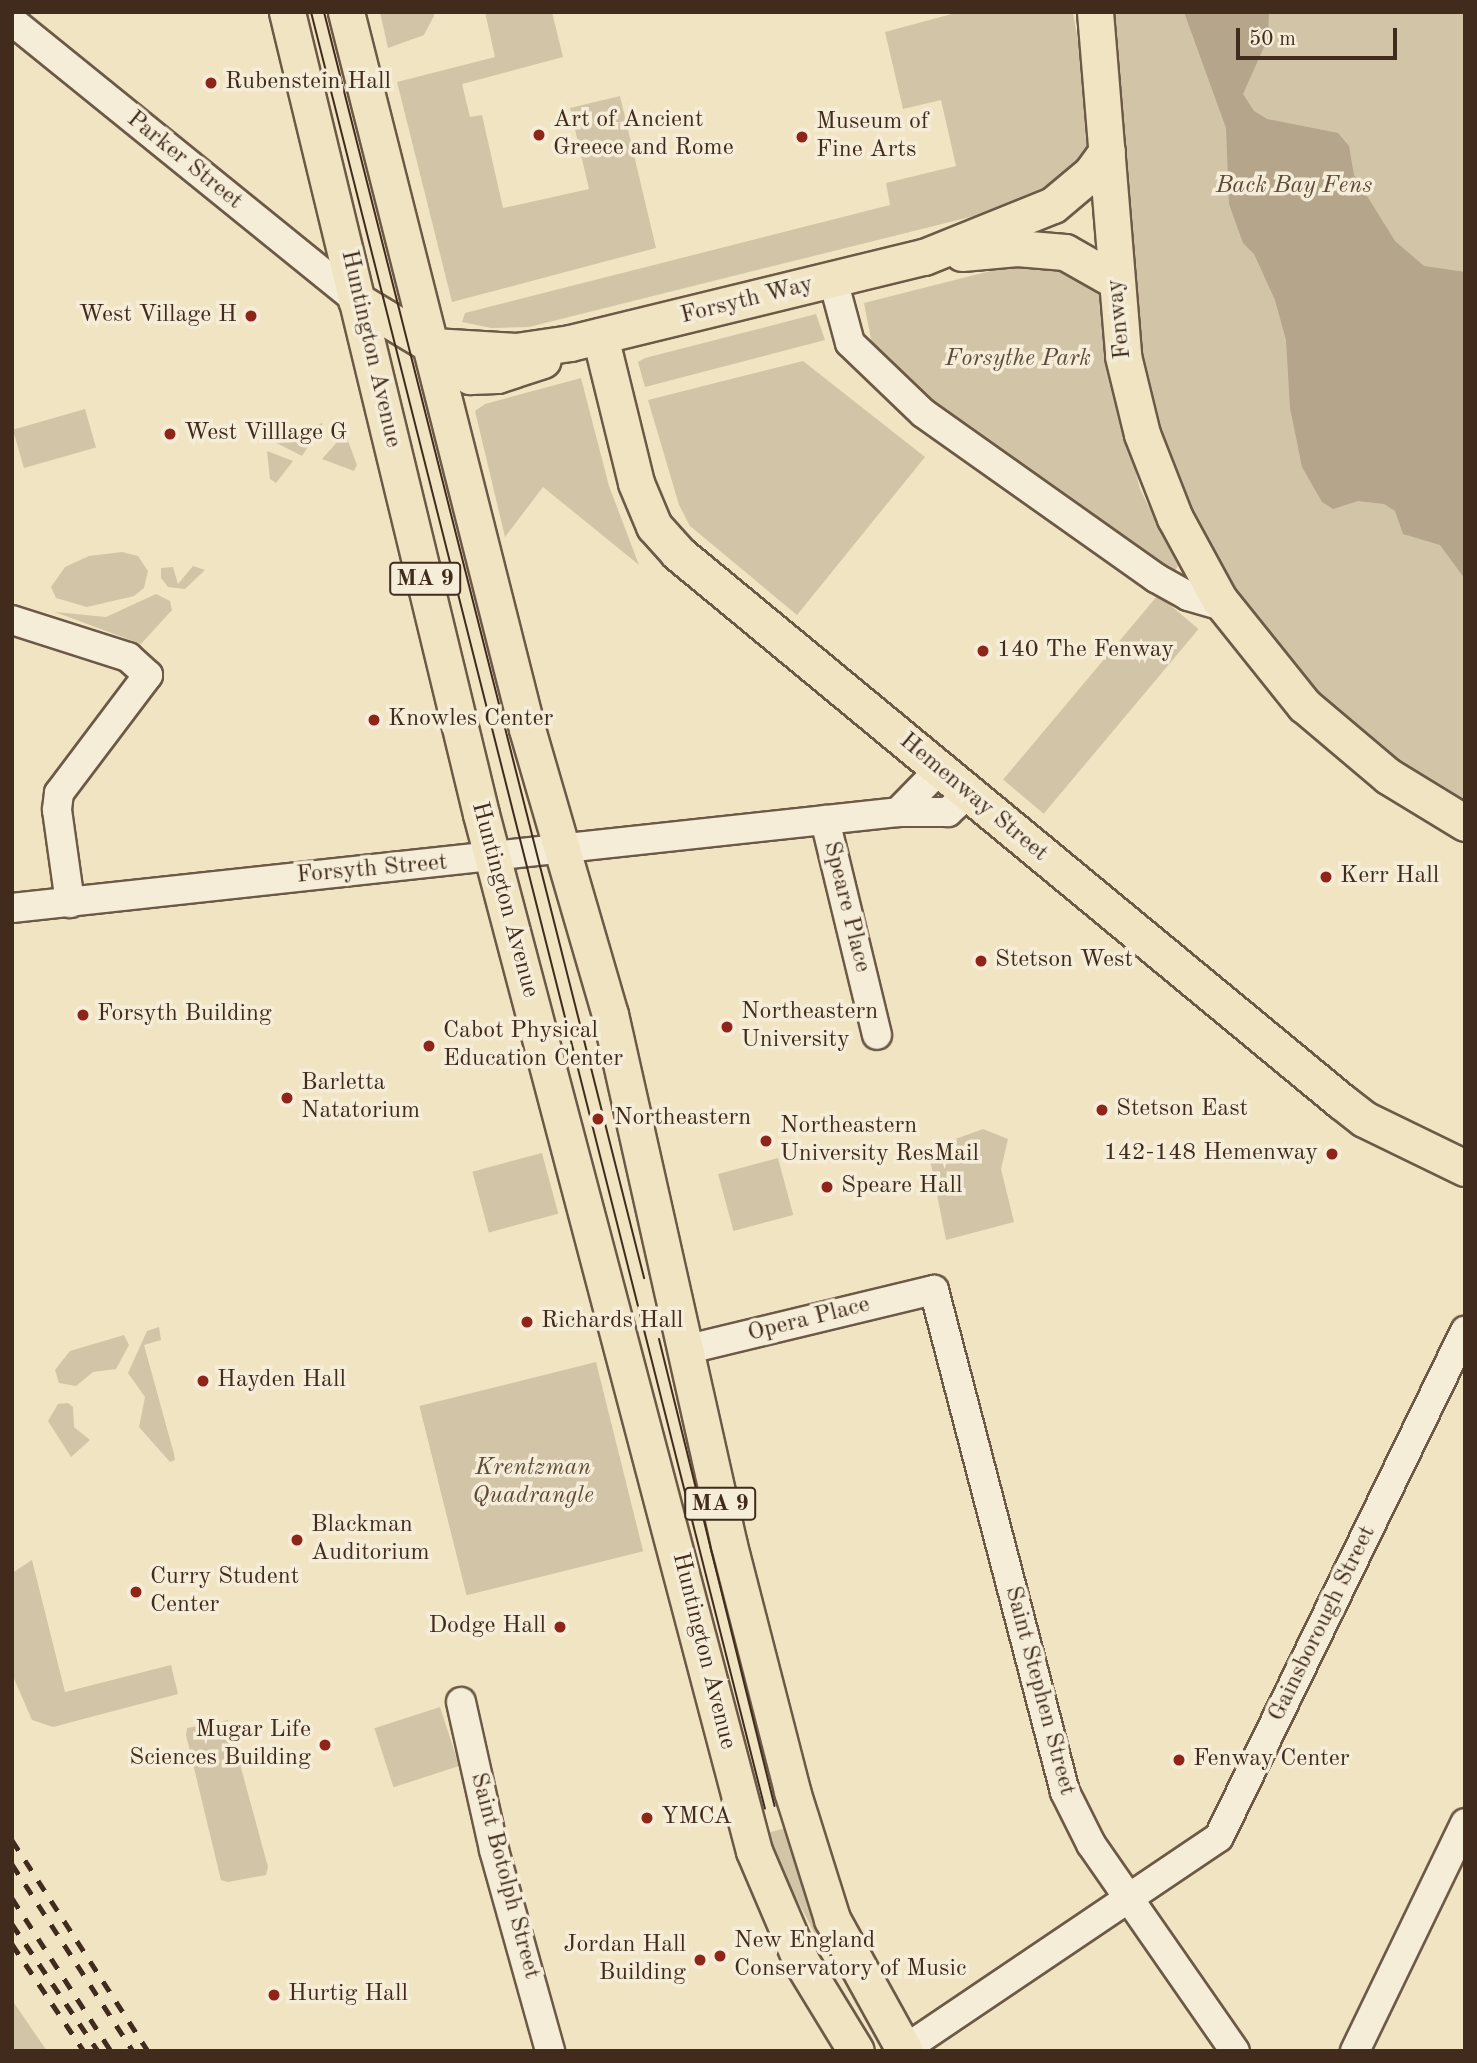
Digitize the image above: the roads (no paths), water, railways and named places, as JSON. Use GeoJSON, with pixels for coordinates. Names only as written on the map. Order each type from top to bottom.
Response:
{"type":"FeatureCollection","features":[{"type":"Feature","properties":{"kind":"main road","name":"Huntington Avenue"},"geometry":{"type":"LineString","coordinates":[[287,12],[342,226],[356,300],[492,858],[754,1851],[801,1961],[856,2051]]}},
{"type":"Feature","properties":{"kind":"main road","name":"MA 9"},"geometry":{"type":"LineString","coordinates":[[346,12],[433,345],[527,729],[610,1014],[733,1558],[816,1872],[832,1919],[904,2050]]}},
{"type":"Feature","properties":{"kind":"main road","name":"Fenway"},"geometry":{"type":"LineString","coordinates":[[1095,12],[1126,376],[1149,455],[1190,550],[1224,606],[1270,667],[1329,729],[1407,789],[1465,823]]}},
{"type":"Feature","properties":{"kind":"main road","name":"Forsyth Way"},"geometry":{"type":"LineString","coordinates":[[356,300],[433,345],[461,372],[481,377],[527,367],[585,340],[924,257],[1052,205],[1091,173],[1107,151]]}},
{"type":"Feature","properties":{"kind":"main road","name":"Forsyth Way"},"geometry":{"type":"LineString","coordinates":[[924,257],[1017,248],[1053,250],[1080,258],[1116,281]]}},
{"type":"Feature","properties":{"kind":"main road","name":"Hemenway Street"},"geometry":{"type":"LineString","coordinates":[[585,340],[654,526],[678,553],[1349,1107],[1465,1168]]}},
{"type":"Feature","properties":{"kind":"street","name":"Parker Street"},"geometry":{"type":"LineString","coordinates":[[12,21],[356,300]]}},
{"type":"Feature","properties":{"kind":"street"},"geometry":{"type":"LineString","coordinates":[[833,280],[850,343],[922,413],[1156,578],[1188,596],[1224,606]]}},
{"type":"Feature","properties":{"kind":"street"},"geometry":{"type":"LineString","coordinates":[[12,620],[128,657],[148,675],[59,793],[57,810],[70,903]]}},
{"type":"Feature","properties":{"kind":"street"},"geometry":{"type":"LineString","coordinates":[[898,812],[939,770]]}},
{"type":"Feature","properties":{"kind":"street","name":"Forsyth Street"},"geometry":{"type":"LineString","coordinates":[[12,908],[898,812],[948,812],[967,794]]}},
{"type":"Feature","properties":{"kind":"street","name":"Speare Place"},"geometry":{"type":"LineString","coordinates":[[825,820],[877,1035]]}},
{"type":"Feature","properties":{"kind":"street","name":"Opera Place"},"geometry":{"type":"LineString","coordinates":[[684,1350],[934,1290]]}},
{"type":"Feature","properties":{"kind":"street","name":"Saint Stephen Street"},"geometry":{"type":"LineString","coordinates":[[934,1290],[1065,1792],[1091,1844],[1235,2051]]}},
{"type":"Feature","properties":{"kind":"street","name":"Gainsborough Street"},"geometry":{"type":"LineString","coordinates":[[904,2050],[1210,1846],[1227,1826],[1465,1331]]}},
{"type":"Feature","properties":{"kind":"street","name":"Saint Botolph Street"},"geometry":{"type":"LineString","coordinates":[[461,1702],[494,1850],[550,2051]]}},
{"type":"Feature","properties":{"kind":"street"},"geometry":{"type":"LineString","coordinates":[[1355,2051],[1465,1824]]}},
{"type":"Feature","properties":{"kind":"tram line"},"geometry":{"type":"LineString","coordinates":[[311,12],[765,1809]]}},
{"type":"Feature","properties":{"kind":"tram line"},"geometry":{"type":"LineString","coordinates":[[324,12],[644,1278]]}},
{"type":"Feature","properties":{"kind":"tram line"},"geometry":{"type":"LineString","coordinates":[[659,1339],[775,1806]]}},
{"type":"Feature","properties":{"kind":"railway"},"geometry":{"type":"LineString","coordinates":[[12,1840],[148,2051]]}},
{"type":"Feature","properties":{"kind":"railway"},"geometry":{"type":"LineString","coordinates":[[12,1864],[133,2051]]}},
{"type":"Feature","properties":{"kind":"railway"},"geometry":{"type":"LineString","coordinates":[[12,1898],[111,2051]]}},
{"type":"Feature","properties":{"kind":"railway"},"geometry":{"type":"LineString","coordinates":[[12,1924],[98,2051]]}},
{"type":"Feature","properties":{"kind":"railway"},"geometry":{"type":"LineString","coordinates":[[12,1944],[84,2051]]}},
{"type":"Feature","properties":{"kind":"place","name":"Rubenstein Hall"},"geometry":{"type":"Point","coordinates":[211,83]}},
{"type":"Feature","properties":{"kind":"place","name":"Art of Ancient Greece and Rome"},"geometry":{"type":"Point","coordinates":[539,135]}},
{"type":"Feature","properties":{"kind":"place","name":"Museum of Fine Arts"},"geometry":{"type":"Point","coordinates":[802,137]}},
{"type":"Feature","properties":{"kind":"place","name":"West Village H"},"geometry":{"type":"Point","coordinates":[251,316]}},
{"type":"Feature","properties":{"kind":"place","name":"West Villlage G"},"geometry":{"type":"Point","coordinates":[170,434]}},
{"type":"Feature","properties":{"kind":"place","name":"140 The Fenway"},"geometry":{"type":"Point","coordinates":[983,651]}},
{"type":"Feature","properties":{"kind":"place","name":"Knowles Center"},"geometry":{"type":"Point","coordinates":[374,720]}},
{"type":"Feature","properties":{"kind":"place","name":"Kerr Hall"},"geometry":{"type":"Point","coordinates":[1326,877]}},
{"type":"Feature","properties":{"kind":"place","name":"Stetson West"},"geometry":{"type":"Point","coordinates":[981,961]}},
{"type":"Feature","properties":{"kind":"place","name":"Forsyth Building"},"geometry":{"type":"Point","coordinates":[83,1015]}},
{"type":"Feature","properties":{"kind":"place","name":"Northeastern University"},"geometry":{"type":"Point","coordinates":[727,1027]}},
{"type":"Feature","properties":{"kind":"place","name":"Cabot Physical Education Center"},"geometry":{"type":"Point","coordinates":[429,1046]}},
{"type":"Feature","properties":{"kind":"place","name":"Barletta Natatorium"},"geometry":{"type":"Point","coordinates":[287,1098]}},
{"type":"Feature","properties":{"kind":"place","name":"Stetson East"},"geometry":{"type":"Point","coordinates":[1102,1110]}},
{"type":"Feature","properties":{"kind":"place","name":"Northeastern"},"geometry":{"type":"Point","coordinates":[598,1119]}},
{"type":"Feature","properties":{"kind":"place","name":"Northeastern University ResMail"},"geometry":{"type":"Point","coordinates":[766,1141]}},
{"type":"Feature","properties":{"kind":"place","name":"142-148 Hemenway"},"geometry":{"type":"Point","coordinates":[1332,1154]}},
{"type":"Feature","properties":{"kind":"place","name":"Speare Hall"},"geometry":{"type":"Point","coordinates":[827,1187]}},
{"type":"Feature","properties":{"kind":"place","name":"Richards Hall"},"geometry":{"type":"Point","coordinates":[527,1322]}},
{"type":"Feature","properties":{"kind":"place","name":"Hayden Hall"},"geometry":{"type":"Point","coordinates":[203,1381]}},
{"type":"Feature","properties":{"kind":"place","name":"Blackman Auditorium"},"geometry":{"type":"Point","coordinates":[297,1540]}},
{"type":"Feature","properties":{"kind":"place","name":"Curry Student Center"},"geometry":{"type":"Point","coordinates":[136,1592]}},
{"type":"Feature","properties":{"kind":"place","name":"Dodge Hall"},"geometry":{"type":"Point","coordinates":[560,1627]}},
{"type":"Feature","properties":{"kind":"place","name":"Mugar Life Sciences Building"},"geometry":{"type":"Point","coordinates":[325,1745]}},
{"type":"Feature","properties":{"kind":"place","name":"Fenway Center"},"geometry":{"type":"Point","coordinates":[1179,1760]}},
{"type":"Feature","properties":{"kind":"place","name":"YMCA"},"geometry":{"type":"Point","coordinates":[647,1818]}},
{"type":"Feature","properties":{"kind":"place","name":"New England Conservatory of Music"},"geometry":{"type":"Point","coordinates":[720,1956]}},
{"type":"Feature","properties":{"kind":"place","name":"Jordan Hall Building"},"geometry":{"type":"Point","coordinates":[700,1960]}},
{"type":"Feature","properties":{"kind":"place","name":"Hurtig Hall"},"geometry":{"type":"Point","coordinates":[274,1995]}},
{"type":"Feature","properties":{"kind":"park label","name":"Back Bay Fens"},"geometry":{"type":"Point","coordinates":[1294,187]}},
{"type":"Feature","properties":{"kind":"park label","name":"Forsythe Park"},"geometry":{"type":"Point","coordinates":[1018,360]}},
{"type":"Feature","properties":{"kind":"park label","name":"Krentzman Quadrangle"},"geometry":{"type":"Point","coordinates":[533,1483]}}]}
